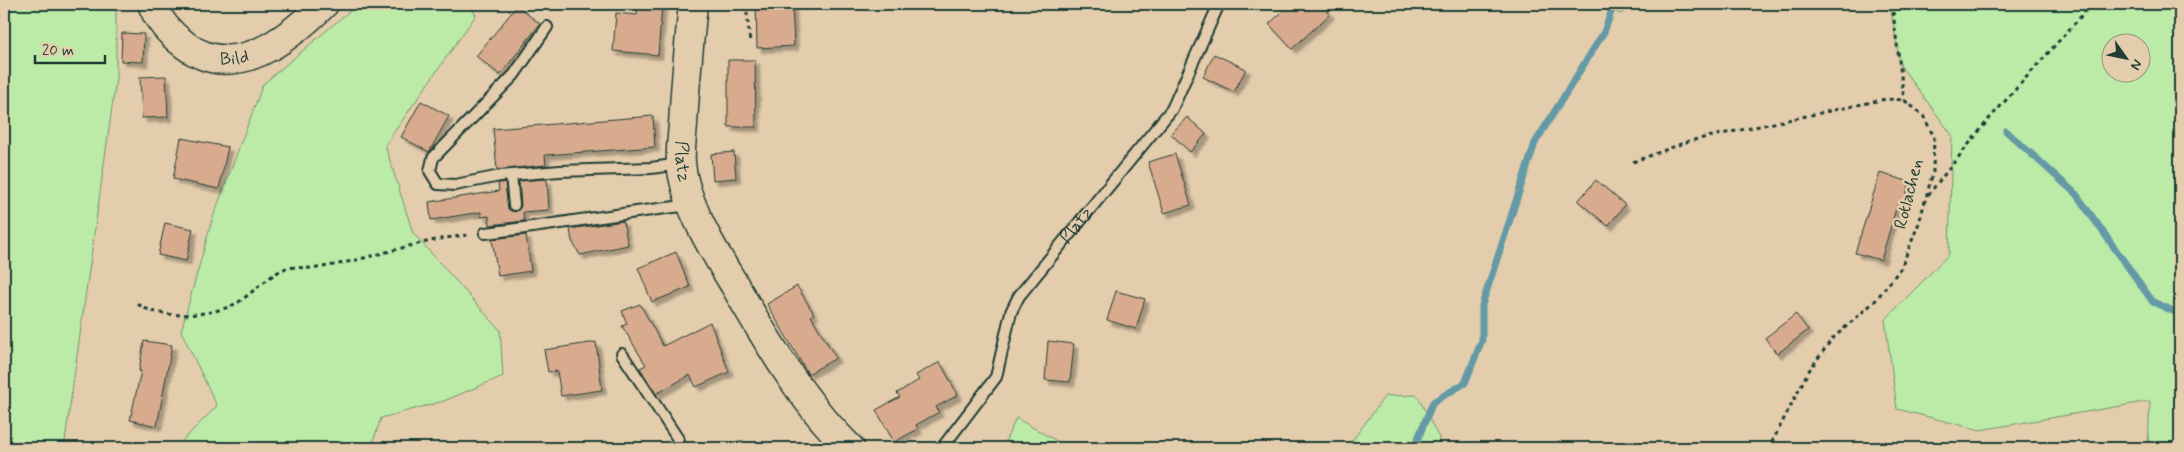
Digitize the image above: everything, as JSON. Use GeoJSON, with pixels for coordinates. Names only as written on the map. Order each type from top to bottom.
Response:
{"type":"FeatureCollection","features":[{"type":"Feature","properties":{"kind":"street","name":"Bild"},"geometry":{"type":"LineString","coordinates":[[152,4],[169,34],[193,51],[216,59],[229,60],[243,58],[270,48],[296,30],[324,4]]}},
{"type":"Feature","properties":{"kind":"street","name":"Platz"},"geometry":{"type":"LineString","coordinates":[[693,4],[681,164],[692,205],[708,240],[767,341],[809,400],[837,436],[850,448]]}},
{"type":"Feature","properties":{"kind":"lane","name":"Platz"},"geometry":{"type":"LineString","coordinates":[[942,448],[996,377],[1010,312],[1018,296],[1172,109],[1219,4]]}},
{"type":"Feature","properties":{"kind":"lane"},"geometry":{"type":"LineString","coordinates":[[547,27],[514,75],[433,158],[430,171],[438,184],[455,185],[511,175],[560,171],[651,168],[681,164]]}},
{"type":"Feature","properties":{"kind":"lane"},"geometry":{"type":"LineString","coordinates":[[511,175],[514,205]]}},
{"type":"Feature","properties":{"kind":"lane"},"geometry":{"type":"LineString","coordinates":[[485,234],[572,223],[648,209],[692,205]]}},
{"type":"Feature","properties":{"kind":"lane"},"geometry":{"type":"LineString","coordinates":[[622,354],[678,439],[676,448]]}},
{"type":"Feature","properties":{"kind":"path"},"geometry":{"type":"LineString","coordinates":[[746,4],[750,42]]}},
{"type":"Feature","properties":{"kind":"path"},"geometry":{"type":"LineString","coordinates":[[1633,162],[1690,141],[1886,99],[1904,100],[1892,4]]}},
{"type":"Feature","properties":{"kind":"path"},"geometry":{"type":"LineString","coordinates":[[1926,197],[1989,119],[2092,4]]}},
{"type":"Feature","properties":{"kind":"path","name":"Rotlachen"},"geometry":{"type":"LineString","coordinates":[[1769,448],[1808,372],[1832,339],[1875,301],[1901,268],[1919,223],[1932,172],[1934,137],[1923,114],[1904,100]]}},
{"type":"Feature","properties":{"kind":"path"},"geometry":{"type":"LineString","coordinates":[[138,304],[147,311],[168,314],[206,314],[236,304],[285,268],[316,268],[440,238],[485,234]]}},
{"type":"Feature","properties":{"kind":"green space"},"geometry":{"type":"Polygon","coordinates":[[[4,4],[116,4],[116,79],[64,448],[4,448],[4,4]]]}},
{"type":"Feature","properties":{"kind":"green space"},"geometry":{"type":"Polygon","coordinates":[[[358,4],[468,4],[476,15],[385,145],[413,233],[500,330],[503,376],[444,401],[381,418],[371,448],[175,448],[217,406],[181,331],[212,220],[263,84],[358,4]]]}},
{"type":"Feature","properties":{"kind":"green space"},"geometry":{"type":"Polygon","coordinates":[[[1606,4],[1644,4],[1619,14],[1606,4]]]}},
{"type":"Feature","properties":{"kind":"green space"},"geometry":{"type":"Polygon","coordinates":[[[1890,4],[2180,4],[2180,448],[2148,448],[2150,401],[1980,430],[1897,409],[1885,320],[1949,254],[1952,135],[1900,65],[1890,4]]]}},
{"type":"Feature","properties":{"kind":"green space"},"geometry":{"type":"Polygon","coordinates":[[[1417,395],[1439,438],[1437,448],[1351,448],[1352,441],[1385,396],[1417,395]]]}},
{"type":"Feature","properties":{"kind":"green space"},"geometry":{"type":"Polygon","coordinates":[[[1016,418],[1069,448],[1005,448],[1006,440],[1016,418]]]}},
{"type":"Feature","properties":{"kind":"building"},"geometry":{"type":"Polygon","coordinates":[[[638,4],[662,4],[658,55],[613,51],[616,13],[637,15],[638,4]]]}},
{"type":"Feature","properties":{"kind":"building"},"geometry":{"type":"Polygon","coordinates":[[[756,4],[792,4],[794,46],[757,48],[756,4]]]}},
{"type":"Feature","properties":{"kind":"building"},"geometry":{"type":"Polygon","coordinates":[[[1291,4],[1321,4],[1330,14],[1292,49],[1269,24],[1291,4]]]}},
{"type":"Feature","properties":{"kind":"building"},"geometry":{"type":"Polygon","coordinates":[[[517,6],[540,24],[500,75],[476,56],[517,6]]]}},
{"type":"Feature","properties":{"kind":"building"},"geometry":{"type":"Polygon","coordinates":[[[122,33],[144,34],[143,62],[121,61],[122,33]]]}},
{"type":"Feature","properties":{"kind":"building"},"geometry":{"type":"Polygon","coordinates":[[[1214,54],[1246,69],[1234,92],[1203,77],[1214,54]]]}},
{"type":"Feature","properties":{"kind":"building"},"geometry":{"type":"Polygon","coordinates":[[[728,60],[755,60],[756,127],[728,127],[728,60]]]}},
{"type":"Feature","properties":{"kind":"building"},"geometry":{"type":"Polygon","coordinates":[[[166,76],[168,117],[142,118],[140,77],[166,76]]]}},
{"type":"Feature","properties":{"kind":"building"},"geometry":{"type":"Polygon","coordinates":[[[421,101],[449,116],[429,152],[401,137],[421,101]]]}},
{"type":"Feature","properties":{"kind":"building"},"geometry":{"type":"Polygon","coordinates":[[[653,116],[655,147],[545,155],[546,165],[497,170],[493,129],[653,116]]]}},
{"type":"Feature","properties":{"kind":"building"},"geometry":{"type":"Polygon","coordinates":[[[1187,117],[1206,134],[1190,152],[1171,134],[1187,117]]]}},
{"type":"Feature","properties":{"kind":"building"},"geometry":{"type":"Polygon","coordinates":[[[181,138],[228,147],[219,189],[173,179],[181,138]]]}},
{"type":"Feature","properties":{"kind":"building"},"geometry":{"type":"Polygon","coordinates":[[[734,152],[736,178],[713,180],[711,154],[734,152]]]}},
{"type":"Feature","properties":{"kind":"building"},"geometry":{"type":"Polygon","coordinates":[[[1175,154],[1191,205],[1164,213],[1148,162],[1175,154]]]}},
{"type":"Feature","properties":{"kind":"building"},"geometry":{"type":"Polygon","coordinates":[[[1880,173],[1910,182],[1902,207],[1897,205],[1881,260],[1855,253],[1880,173]]]}},
{"type":"Feature","properties":{"kind":"building"},"geometry":{"type":"Polygon","coordinates":[[[547,179],[549,210],[523,212],[524,221],[490,225],[489,216],[481,217],[481,212],[431,220],[429,202],[499,191],[498,183],[505,182],[508,209],[515,212],[521,205],[519,181],[547,179]]]}},
{"type":"Feature","properties":{"kind":"building"},"geometry":{"type":"Polygon","coordinates":[[[1596,180],[1625,205],[1608,226],[1578,201],[1596,180]]]}},
{"type":"Feature","properties":{"kind":"building"},"geometry":{"type":"Polygon","coordinates":[[[623,221],[628,245],[580,255],[572,241],[570,229],[623,221]]]}},
{"type":"Feature","properties":{"kind":"building"},"geometry":{"type":"Polygon","coordinates":[[[165,223],[193,229],[186,261],[158,255],[165,223]]]}},
{"type":"Feature","properties":{"kind":"building"},"geometry":{"type":"Polygon","coordinates":[[[526,235],[531,271],[498,276],[492,239],[526,235]]]}},
{"type":"Feature","properties":{"kind":"building"},"geometry":{"type":"Polygon","coordinates":[[[676,252],[690,287],[652,302],[638,268],[676,252]]]}},
{"type":"Feature","properties":{"kind":"building"},"geometry":{"type":"Polygon","coordinates":[[[797,286],[814,314],[811,316],[836,358],[808,374],[767,304],[797,286]]]}},
{"type":"Feature","properties":{"kind":"building"},"geometry":{"type":"Polygon","coordinates":[[[1116,291],[1145,299],[1136,329],[1107,320],[1116,291]]]}},
{"type":"Feature","properties":{"kind":"building"},"geometry":{"type":"Polygon","coordinates":[[[640,304],[663,346],[710,322],[729,372],[696,387],[690,375],[656,394],[640,368],[646,365],[622,326],[627,324],[622,311],[640,304]]]}},
{"type":"Feature","properties":{"kind":"building"},"geometry":{"type":"Polygon","coordinates":[[[1796,314],[1808,330],[1777,354],[1765,338],[1796,314]]]}},
{"type":"Feature","properties":{"kind":"building"},"geometry":{"type":"Polygon","coordinates":[[[144,341],[172,345],[157,426],[130,420],[141,371],[139,371],[144,341]]]}},
{"type":"Feature","properties":{"kind":"building"},"geometry":{"type":"Polygon","coordinates":[[[1048,341],[1074,344],[1070,382],[1045,380],[1048,341]]]}},
{"type":"Feature","properties":{"kind":"building"},"geometry":{"type":"Polygon","coordinates":[[[596,342],[602,390],[561,396],[557,371],[548,372],[544,350],[596,342]]]}},
{"type":"Feature","properties":{"kind":"building"},"geometry":{"type":"Polygon","coordinates":[[[940,362],[958,395],[936,407],[939,412],[916,425],[918,429],[894,442],[876,410],[900,397],[897,393],[919,380],[916,375],[940,362]]]}},
{"type":"Feature","properties":{"kind":"waterway"},"geometry":{"type":"LineString","coordinates":[[1414,448],[1433,402],[1465,383],[1482,340],[1482,305],[1535,143],[1604,32],[1614,4]]}},
{"type":"Feature","properties":{"kind":"waterway"},"geometry":{"type":"LineString","coordinates":[[4,105],[7,119],[4,128]]}},
{"type":"Feature","properties":{"kind":"waterway"},"geometry":{"type":"LineString","coordinates":[[2006,131],[2076,194],[2153,302],[2180,314]]}}]}
